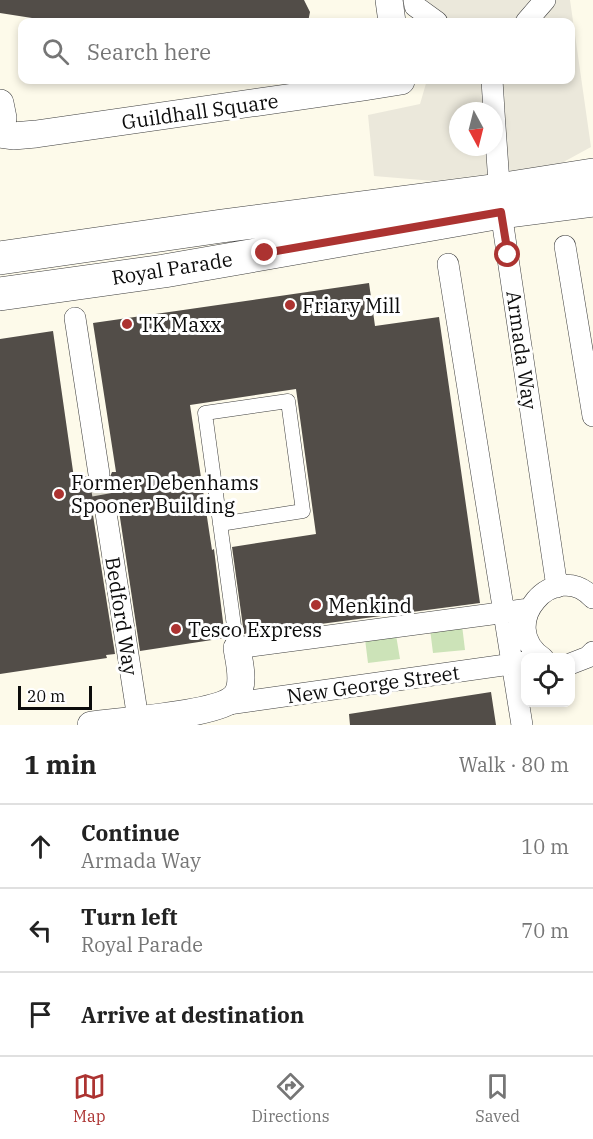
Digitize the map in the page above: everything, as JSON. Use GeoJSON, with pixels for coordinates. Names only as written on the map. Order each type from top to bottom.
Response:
{"type":"FeatureCollection","features":[{"type":"Feature","properties":{"kind":"street"},"geometry":{"type":"LineString","coordinates":[[389,0],[391,18]]}},
{"type":"Feature","properties":{"kind":"street"},"geometry":{"type":"LineString","coordinates":[[414,0],[415,6],[432,18]]}},
{"type":"Feature","properties":{"kind":"street"},"geometry":{"type":"LineString","coordinates":[[529,18],[545,0]]}},
{"type":"Feature","properties":{"kind":"street","name":"Guildhall Square"},"geometry":{"type":"LineString","coordinates":[[0,134],[13,136],[36,134],[374,84]]}},
{"type":"Feature","properties":{"kind":"street","name":"Armada Way"},"geometry":{"type":"LineString","coordinates":[[492,84],[493,102]]}},
{"type":"Feature","properties":{"kind":"street"},"geometry":{"type":"LineString","coordinates":[[0,103],[3,118],[0,127]]}},
{"type":"Feature","properties":{"kind":"street","name":"Armada Way"},"geometry":{"type":"LineString","coordinates":[[497,156],[500,201],[557,587]]}},
{"type":"Feature","properties":{"kind":"street","name":"Royal Parade"},"geometry":{"type":"LineString","coordinates":[[0,294],[164,271],[500,201],[593,175]]}},
{"type":"Feature","properties":{"kind":"street","name":"Royal Parade"},"geometry":{"type":"LineString","coordinates":[[0,258],[222,226],[500,201],[593,200]]}},
{"type":"Feature","properties":{"kind":"street"},"geometry":{"type":"LineString","coordinates":[[565,246],[593,416]]}},
{"type":"Feature","properties":{"kind":"street"},"geometry":{"type":"LineString","coordinates":[[448,264],[505,612],[519,663],[522,725]]}},
{"type":"Feature","properties":{"kind":"street"},"geometry":{"type":"LineString","coordinates":[[75,318],[99,474]]}},
{"type":"Feature","properties":{"kind":"street","name":"Bedford Way"},"geometry":{"type":"LineString","coordinates":[[106,513],[138,719]]}},
{"type":"Feature","properties":{"kind":"street"},"geometry":{"type":"LineString","coordinates":[[539,653],[530,644],[525,631],[529,609],[539,595],[550,588],[564,585],[578,588],[593,598]]}},
{"type":"Feature","properties":{"kind":"street"},"geometry":{"type":"LineString","coordinates":[[220,705],[235,697],[240,686],[241,673],[237,648],[529,609]]}},
{"type":"Feature","properties":{"kind":"street"},"geometry":{"type":"LineString","coordinates":[[575,662],[588,657],[593,652]]}},
{"type":"Feature","properties":{"kind":"street","name":"New George Street"},"geometry":{"type":"LineString","coordinates":[[91,725],[202,711],[220,705],[519,663]]}},
{"type":"Feature","properties":{"kind":"lane"},"geometry":{"type":"LineString","coordinates":[[220,524],[303,511],[288,401],[206,414],[220,524],[237,648]]}},
{"type":"Feature","properties":{"kind":"green space"},"geometry":{"type":"Polygon","coordinates":[[[462,625],[465,650],[433,653],[430,629],[462,625]]]}},
{"type":"Feature","properties":{"kind":"green space"},"geometry":{"type":"Polygon","coordinates":[[[396,635],[400,659],[368,663],[365,639],[396,635]]]}},
{"type":"Feature","properties":{"kind":"shaded area"},"geometry":{"type":"Polygon","coordinates":[[[414,0],[570,0],[573,18],[416,18],[414,0]]]}},
{"type":"Feature","properties":{"kind":"shaded area"},"geometry":{"type":"Polygon","coordinates":[[[575,35],[591,147],[558,165],[434,181],[374,176],[368,115],[420,104],[426,84],[575,84],[575,35]]]}},
{"type":"Feature","properties":{"kind":"building"},"geometry":{"type":"Polygon","coordinates":[[[0,0],[304,0],[310,12],[309,18],[32,18],[0,13],[0,0]]]}},
{"type":"Feature","properties":{"kind":"building"},"geometry":{"type":"Polygon","coordinates":[[[369,283],[375,326],[439,317],[480,603],[244,634],[232,547],[316,534],[296,389],[190,405],[212,550],[214,549],[225,638],[140,651],[119,511],[111,501],[103,501],[94,508],[93,515],[115,654],[106,655],[107,658],[0,674],[0,339],[53,331],[74,478],[86,476],[89,482],[100,487],[107,484],[112,472],[116,472],[93,323],[369,283]]]}},
{"type":"Feature","properties":{"kind":"building"},"geometry":{"type":"Polygon","coordinates":[[[491,692],[496,725],[350,725],[349,714],[491,692]]]}},
{"type":"Feature","properties":{"kind":"tunnel"},"geometry":{"type":"LineString","coordinates":[[99,474],[106,513]]}},
{"type":"Feature","properties":{"kind":"place","name":"Friary Mill"},"geometry":{"type":"Point","coordinates":[290,305]}},
{"type":"Feature","properties":{"kind":"place","name":"TK Maxx"},"geometry":{"type":"Point","coordinates":[127,324]}},
{"type":"Feature","properties":{"kind":"place","name":"Former Debenhams Spooner Building"},"geometry":{"type":"Point","coordinates":[59,494]}},
{"type":"Feature","properties":{"kind":"place","name":"Menkind"},"geometry":{"type":"Point","coordinates":[316,605]}},
{"type":"Feature","properties":{"kind":"place","name":"Tesco Express"},"geometry":{"type":"Point","coordinates":[176,629]}},
{"type":"Feature","properties":{"kind":"route"},"geometry":{"type":"LineString","coordinates":[[265,253],[501,212],[508,255]]}}]}
